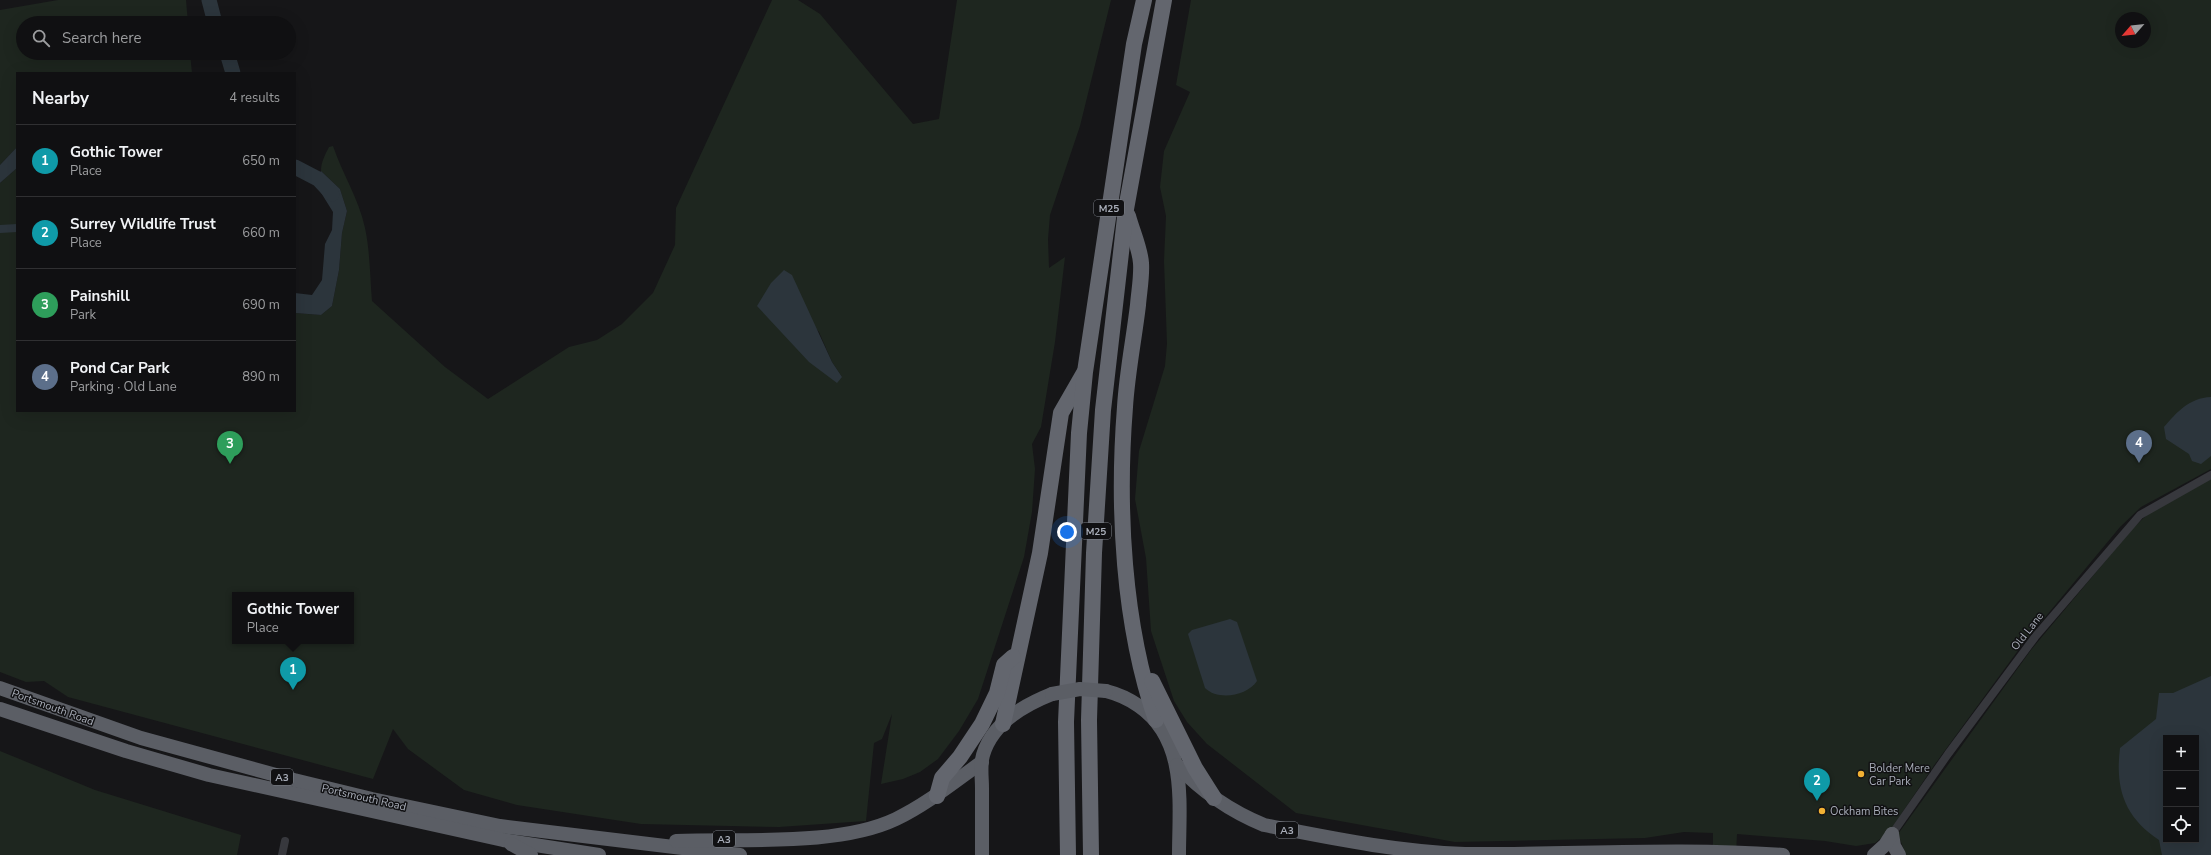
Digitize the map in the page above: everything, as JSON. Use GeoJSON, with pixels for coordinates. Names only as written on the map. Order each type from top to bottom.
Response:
{"type":"FeatureCollection","features":[{"type":"Feature","properties":{"kind":"highway","name":"M25"},"geometry":{"type":"LineString","coordinates":[[1068,855],[1066,722],[1079,433],[1085,372],[1134,44],[1144,0]]}},
{"type":"Feature","properties":{"kind":"highway","name":"M25"},"geometry":{"type":"LineString","coordinates":[[1091,855],[1089,720],[1094,553],[1103,410],[1126,209],[1164,0]]}},
{"type":"Feature","properties":{"kind":"highway","name":"M25"},"geometry":{"type":"LineString","coordinates":[[1126,209],[1141,262],[1137,313],[1127,381],[1122,489],[1126,565],[1135,641],[1148,662],[1155,688],[1186,751],[1214,798]]}},
{"type":"Feature","properties":{"kind":"highway","name":"M25"},"geometry":{"type":"LineString","coordinates":[[1003,724],[1040,553],[1061,413],[1074,387],[1085,372]]}},
{"type":"Feature","properties":{"kind":"highway"},"geometry":{"type":"LineString","coordinates":[[1135,641],[1145,690],[1156,720],[1171,747],[1177,765],[1180,798],[1179,855]]}},
{"type":"Feature","properties":{"kind":"highway"},"geometry":{"type":"LineString","coordinates":[[936,796],[942,778],[960,757],[990,709],[1004,666],[1018,652]]}},
{"type":"Feature","properties":{"kind":"highway","name":"Portsmouth Road"},"geometry":{"type":"LineString","coordinates":[[0,688],[141,738],[294,780],[464,819],[500,826],[740,855]]}},
{"type":"Feature","properties":{"kind":"highway"},"geometry":{"type":"LineString","coordinates":[[982,855],[982,762],[987,746],[1003,724],[1031,703],[1052,694],[1080,689],[1106,691],[1134,702],[1156,720]]}},
{"type":"Feature","properties":{"kind":"highway","name":"Portsmouth Road"},"geometry":{"type":"LineString","coordinates":[[0,710],[110,746],[209,775],[503,840],[599,855]]}},
{"type":"Feature","properties":{"kind":"highway","name":"A3"},"geometry":{"type":"LineString","coordinates":[[630,842],[758,840],[841,835],[894,820],[936,796],[982,762]]}},
{"type":"Feature","properties":{"kind":"highway","name":"A3"},"geometry":{"type":"LineString","coordinates":[[1177,765],[1198,787],[1238,813],[1264,825],[1365,845],[1414,850],[1498,855],[1719,852],[1783,855]]}},
{"type":"Feature","properties":{"kind":"highway"},"geometry":{"type":"LineString","coordinates":[[1874,855],[1886,845],[1892,834]]}},
{"type":"Feature","properties":{"kind":"highway"},"geometry":{"type":"LineString","coordinates":[[1892,834],[1894,846],[1899,855]]}},
{"type":"Feature","properties":{"kind":"highway","name":"A3"},"geometry":{"type":"LineString","coordinates":[[503,840],[526,854],[531,855]]}},
{"type":"Feature","properties":{"kind":"street","name":"Old Lane"},"geometry":{"type":"LineString","coordinates":[[1892,834],[1948,754],[2035,637],[2140,515],[2211,475]]}},
{"type":"Feature","properties":{"kind":"street"},"geometry":{"type":"LineString","coordinates":[[282,855],[285,841]]}},
{"type":"Feature","properties":{"kind":"shaded area"},"geometry":{"type":"Polygon","coordinates":[[[58,0],[186,0],[187,16],[16,16],[16,60],[191,60],[192,72],[16,72],[16,148],[0,165],[0,10],[58,0]]]}},
{"type":"Feature","properties":{"kind":"shaded area"},"geometry":{"type":"Polygon","coordinates":[[[772,0],[798,0],[820,14],[913,124],[939,119],[957,0],[1111,0],[1080,126],[1050,215],[1048,239],[1049,268],[1065,257],[1055,342],[1041,427],[1032,444],[1035,469],[1032,512],[1024,557],[978,699],[959,731],[938,759],[920,772],[903,779],[881,784],[892,714],[882,739],[874,743],[866,821],[779,827],[641,824],[517,805],[464,790],[408,749],[393,729],[373,779],[68,697],[44,681],[26,682],[0,672],[0,183],[16,169],[16,412],[296,412],[296,313],[321,315],[332,306],[339,270],[342,233],[347,211],[340,189],[321,171],[322,162],[329,147],[333,146],[355,196],[362,217],[368,246],[372,301],[445,367],[488,399],[569,347],[597,340],[622,324],[653,293],[675,245],[676,208],[772,0]],[[771,283],[842,377],[832,362],[819,332],[771,283]]]}},
{"type":"Feature","properties":{"kind":"shaded area"},"geometry":{"type":"Polygon","coordinates":[[[1191,0],[2211,0],[2211,469],[2141,507],[2120,527],[2022,645],[1935,764],[1889,832],[1875,843],[1856,846],[1825,841],[1737,834],[1736,855],[1713,855],[1713,833],[1684,832],[1645,838],[1455,842],[1296,813],[1207,744],[1187,722],[1174,701],[1151,631],[1146,558],[1135,499],[1139,451],[1165,366],[1167,344],[1164,261],[1166,216],[1160,187],[1164,151],[1190,92],[1176,85],[1191,0]]]}},
{"type":"Feature","properties":{"kind":"shaded area"},"geometry":{"type":"Polygon","coordinates":[[[16,148],[16,169],[0,183],[0,165],[16,148]]]}},
{"type":"Feature","properties":{"kind":"shaded area"},"geometry":{"type":"Polygon","coordinates":[[[321,171],[340,189],[347,211],[342,233],[339,270],[332,306],[321,315],[296,313],[296,293],[312,295],[322,280],[325,244],[332,230],[333,212],[315,183],[321,171]]]}},
{"type":"Feature","properties":{"kind":"shaded area"},"geometry":{"type":"Polygon","coordinates":[[[784,270],[792,275],[832,362],[842,377],[837,383],[809,362],[757,306],[771,283],[784,270]]]}},
{"type":"Feature","properties":{"kind":"shaded area"},"geometry":{"type":"Polygon","coordinates":[[[2211,397],[2211,456],[2201,464],[2192,461],[2189,454],[2166,439],[2164,427],[2179,411],[2190,403],[2203,398],[2211,397]]]}},
{"type":"Feature","properties":{"kind":"shaded area"},"geometry":{"type":"Polygon","coordinates":[[[2211,478],[2211,855],[1906,855],[1898,834],[2031,650],[2133,528],[2150,512],[2211,478]]]}},
{"type":"Feature","properties":{"kind":"shaded area"},"geometry":{"type":"Polygon","coordinates":[[[1230,619],[1237,622],[1257,681],[1252,686],[1240,693],[1225,695],[1211,692],[1205,688],[1188,634],[1192,630],[1230,619]]]}},
{"type":"Feature","properties":{"kind":"shaded area"},"geometry":{"type":"Polygon","coordinates":[[[2211,676],[2211,855],[2162,855],[2159,840],[2137,822],[2124,800],[2119,776],[2120,748],[2156,719],[2159,693],[2173,693],[2211,676]]]}},
{"type":"Feature","properties":{"kind":"shaded area"},"geometry":{"type":"Polygon","coordinates":[[[0,751],[95,790],[241,835],[237,855],[0,855],[0,751]]]}},
{"type":"Feature","properties":{"kind":"waterway"},"geometry":{"type":"LineString","coordinates":[[209,0],[213,16]]}},
{"type":"Feature","properties":{"kind":"waterway"},"geometry":{"type":"LineString","coordinates":[[229,60],[233,72]]}},
{"type":"Feature","properties":{"kind":"waterway"},"geometry":{"type":"LineString","coordinates":[[296,168],[318,179],[332,194]]}},
{"type":"Feature","properties":{"kind":"waterway"},"geometry":{"type":"LineString","coordinates":[[0,229],[16,228]]}},
{"type":"Feature","properties":{"kind":"place","name":"Pond Car Park"},"geometry":{"type":"Point","coordinates":[2139,463]}},
{"type":"Feature","properties":{"kind":"place","name":"Painshill"},"geometry":{"type":"Point","coordinates":[230,464]}},
{"type":"Feature","properties":{"kind":"place","name":"Gothic Tower"},"geometry":{"type":"Point","coordinates":[293,690]}},
{"type":"Feature","properties":{"kind":"place","name":"Bolder Mere Car Park"},"geometry":{"type":"Point","coordinates":[1861,774]}},
{"type":"Feature","properties":{"kind":"place","name":"Surrey Wildlife Trust"},"geometry":{"type":"Point","coordinates":[1817,801]}},
{"type":"Feature","properties":{"kind":"place","name":"Ockham Bites"},"geometry":{"type":"Point","coordinates":[1822,811]}}]}
